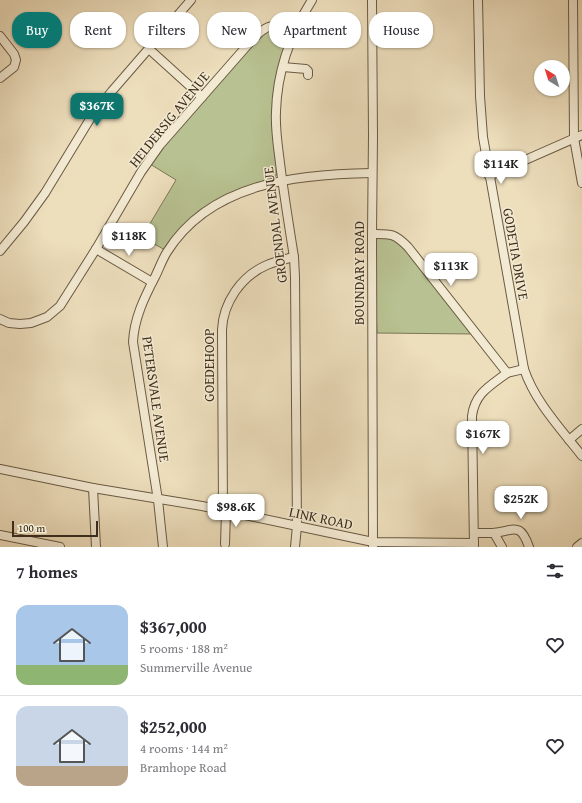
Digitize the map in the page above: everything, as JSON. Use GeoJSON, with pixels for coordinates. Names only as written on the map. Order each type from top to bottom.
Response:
{"type":"FeatureCollection","features":[{"type":"Feature","properties":{"kind":"street"},"geometry":{"type":"LineString","coordinates":[[0,251],[45,193],[90,119],[148,49],[192,0]]}},
{"type":"Feature","properties":{"kind":"street","name":"GROENDAL AVENUE"},"geometry":{"type":"LineString","coordinates":[[305,12],[312,0]]}},
{"type":"Feature","properties":{"kind":"street","name":"BOUNDARY ROAD"},"geometry":{"type":"LineString","coordinates":[[372,0],[373,544]]}},
{"type":"Feature","properties":{"kind":"street","name":"GODETIA DRIVE"},"geometry":{"type":"LineString","coordinates":[[478,0],[480,96],[483,137],[524,370],[536,396],[582,456]]}},
{"type":"Feature","properties":{"kind":"street"},"geometry":{"type":"LineString","coordinates":[[573,0],[574,138],[582,183]]}},
{"type":"Feature","properties":{"kind":"street","name":"HELDERSIG AVENUE"},"geometry":{"type":"LineString","coordinates":[[0,319],[9,323],[20,324],[40,320],[53,312],[67,298],[141,172],[160,146],[252,40],[264,28],[269,27]]}},
{"type":"Feature","properties":{"kind":"street"},"geometry":{"type":"LineString","coordinates":[[0,36],[14,54],[16,60],[14,67],[0,78]]}},
{"type":"Feature","properties":{"kind":"street","name":"GROENDAL AVENUE"},"geometry":{"type":"LineString","coordinates":[[289,48],[278,90],[276,121],[282,181],[294,257],[296,300],[296,547]]}},
{"type":"Feature","properties":{"kind":"street"},"geometry":{"type":"LineString","coordinates":[[148,49],[202,97]]}},
{"type":"Feature","properties":{"kind":"street"},"geometry":{"type":"LineString","coordinates":[[283,67],[306,69],[308,71],[308,75]]}},
{"type":"Feature","properties":{"kind":"street"},"geometry":{"type":"LineString","coordinates":[[489,176],[582,135]]}},
{"type":"Feature","properties":{"kind":"street","name":"PETERSVALE AVENUE"},"geometry":{"type":"LineString","coordinates":[[163,547],[158,500],[133,342],[136,320],[152,282],[167,253],[184,230],[200,216],[220,202],[239,192],[282,181],[317,175],[372,173]]}},
{"type":"Feature","properties":{"kind":"street"},"geometry":{"type":"LineString","coordinates":[[372,234],[390,234],[395,236],[408,247],[507,373]]}},
{"type":"Feature","properties":{"kind":"street"},"geometry":{"type":"LineString","coordinates":[[96,249],[152,282]]}},
{"type":"Feature","properties":{"kind":"street","name":"GOEDEHOOP"},"geometry":{"type":"LineString","coordinates":[[225,544],[222,330],[224,312],[236,290],[246,278],[267,265],[294,257]]}},
{"type":"Feature","properties":{"kind":"street"},"geometry":{"type":"LineString","coordinates":[[474,545],[473,408],[481,394],[507,373],[524,370]]}},
{"type":"Feature","properties":{"kind":"street"},"geometry":{"type":"LineString","coordinates":[[569,440],[582,429]]}},
{"type":"Feature","properties":{"kind":"street","name":"LINK ROAD"},"geometry":{"type":"LineString","coordinates":[[0,469],[93,488],[225,511],[373,544],[474,545]]}},
{"type":"Feature","properties":{"kind":"street"},"geometry":{"type":"LineString","coordinates":[[93,488],[96,547]]}},
{"type":"Feature","properties":{"kind":"street"},"geometry":{"type":"LineString","coordinates":[[474,533],[494,533],[507,529],[519,530],[525,536],[529,547]]}},
{"type":"Feature","properties":{"kind":"street"},"geometry":{"type":"LineString","coordinates":[[494,533],[502,547]]}},
{"type":"Feature","properties":{"kind":"street"},"geometry":{"type":"LineString","coordinates":[[0,534],[60,547]]}},
{"type":"Feature","properties":{"kind":"street"},"geometry":{"type":"LineString","coordinates":[[577,547],[582,543]]}},
{"type":"Feature","properties":{"kind":"green space"},"geometry":{"type":"Polygon","coordinates":[[[269,30],[269,48],[284,48],[282,56],[276,176],[273,179],[233,192],[203,209],[165,250],[142,237],[176,180],[150,164],[250,48],[261,48],[261,35],[269,30]]]}},
{"type":"Feature","properties":{"kind":"green space"},"geometry":{"type":"Polygon","coordinates":[[[373,238],[395,238],[474,334],[377,333],[373,238]]]}}]}
